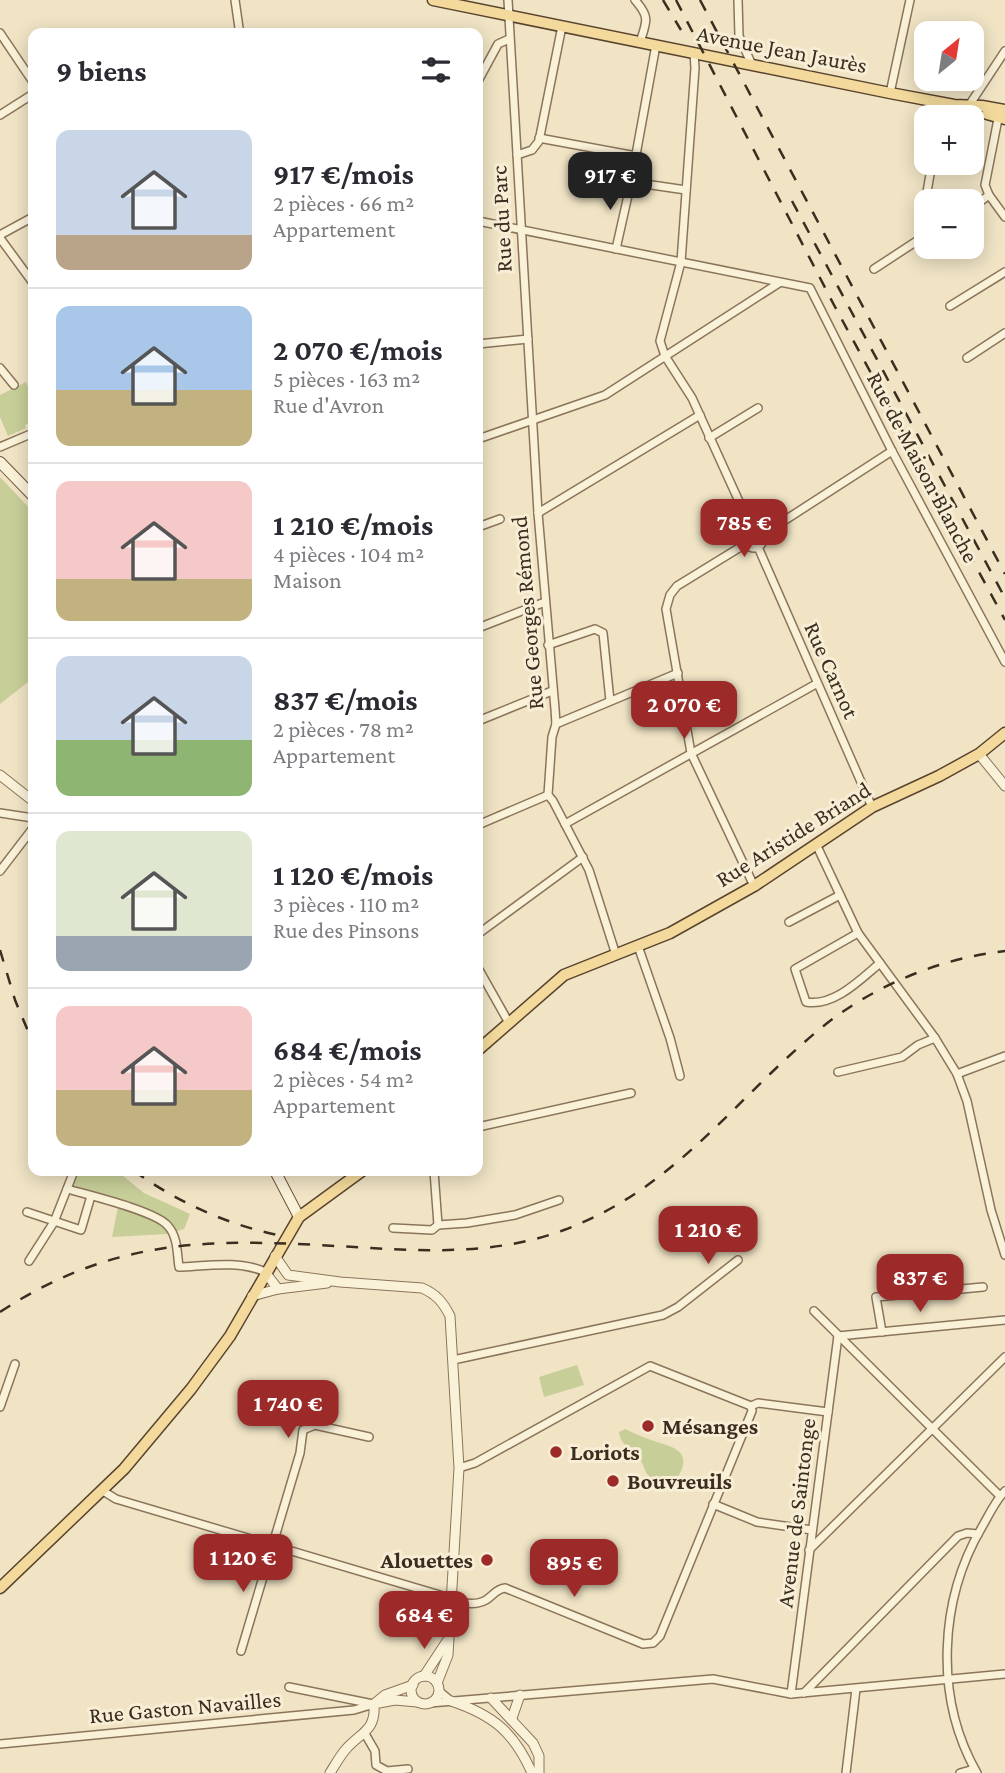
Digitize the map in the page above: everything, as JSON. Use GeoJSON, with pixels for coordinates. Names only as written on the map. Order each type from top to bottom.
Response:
{"type":"FeatureCollection","features":[{"type":"Feature","properties":{"kind":"main road","name":"Avenue Jean Jaurès"},"geometry":{"type":"LineString","coordinates":[[433,0],[956,105]]}},
{"type":"Feature","properties":{"kind":"main road","name":"Avenue Jean Jaurès"},"geometry":{"type":"LineString","coordinates":[[984,110],[1002,114]]}},
{"type":"Feature","properties":{"kind":"main road"},"geometry":{"type":"LineString","coordinates":[[0,462],[28,491]]}},
{"type":"Feature","properties":{"kind":"main road","name":"Rue Aristide Briand"},"geometry":{"type":"LineString","coordinates":[[483,1046],[564,975],[670,933],[754,887],[872,807],[979,754],[1005,733]]}},
{"type":"Feature","properties":{"kind":"main road"},"geometry":{"type":"LineString","coordinates":[[278,1176],[299,1217]]}},
{"type":"Feature","properties":{"kind":"main road"},"geometry":{"type":"LineString","coordinates":[[0,1588],[124,1469],[191,1389],[230,1336],[299,1217],[355,1176]]}},
{"type":"Feature","properties":{"kind":"street"},"geometry":{"type":"LineString","coordinates":[[235,0],[239,28]]}},
{"type":"Feature","properties":{"kind":"street","name":"Rue du Parc"},"geometry":{"type":"LineString","coordinates":[[508,0],[533,421]]}},
{"type":"Feature","properties":{"kind":"street"},"geometry":{"type":"LineString","coordinates":[[635,0],[646,12],[647,20],[640,42]]}},
{"type":"Feature","properties":{"kind":"street"},"geometry":{"type":"LineString","coordinates":[[738,0],[739,36],[752,65]]}},
{"type":"Feature","properties":{"kind":"street"},"geometry":{"type":"LineString","coordinates":[[890,93],[910,0]]}},
{"type":"Feature","properties":{"kind":"street"},"geometry":{"type":"LineString","coordinates":[[517,155],[532,150],[539,138],[562,26]]}},
{"type":"Feature","properties":{"kind":"street"},"geometry":{"type":"LineString","coordinates":[[0,33],[28,75]]}},
{"type":"Feature","properties":{"kind":"street"},"geometry":{"type":"LineString","coordinates":[[483,72],[498,44],[509,39]]}},
{"type":"Feature","properties":{"kind":"street"},"geometry":{"type":"LineString","coordinates":[[617,249],[656,45]]}},
{"type":"Feature","properties":{"kind":"street"},"geometry":{"type":"LineString","coordinates":[[969,105],[1005,51]]}},
{"type":"Feature","properties":{"kind":"street"},"geometry":{"type":"LineString","coordinates":[[694,53],[681,262],[660,341],[665,356],[681,377],[700,415],[752,530]]}},
{"type":"Feature","properties":{"kind":"street"},"geometry":{"type":"LineString","coordinates":[[0,115],[28,97]]}},
{"type":"Feature","properties":{"kind":"street"},"geometry":{"type":"LineString","coordinates":[[1002,114],[985,185],[1005,217]]}},
{"type":"Feature","properties":{"kind":"street"},"geometry":{"type":"LineString","coordinates":[[539,138],[636,156]]}},
{"type":"Feature","properties":{"kind":"street"},"geometry":{"type":"LineString","coordinates":[[631,182],[686,190]]}},
{"type":"Feature","properties":{"kind":"street"},"geometry":{"type":"LineString","coordinates":[[984,199],[989,195]]}},
{"type":"Feature","properties":{"kind":"street"},"geometry":{"type":"LineString","coordinates":[[28,220],[0,237],[28,276]]}},
{"type":"Feature","properties":{"kind":"street"},"geometry":{"type":"LineString","coordinates":[[483,222],[779,283]]}},
{"type":"Feature","properties":{"kind":"street"},"geometry":{"type":"LineString","coordinates":[[874,269],[914,243]]}},
{"type":"Feature","properties":{"kind":"street"},"geometry":{"type":"LineString","coordinates":[[950,306],[1005,272]]}},
{"type":"Feature","properties":{"kind":"street"},"geometry":{"type":"LineString","coordinates":[[483,437],[604,395],[779,283]]}},
{"type":"Feature","properties":{"kind":"street","name":"Rue de Maison Blanche"},"geometry":{"type":"LineString","coordinates":[[779,283],[810,288],[892,451],[1005,662]]}},
{"type":"Feature","properties":{"kind":"street"},"geometry":{"type":"LineString","coordinates":[[967,358],[1004,337]]}},
{"type":"Feature","properties":{"kind":"street"},"geometry":{"type":"LineString","coordinates":[[483,344],[528,340]]}},
{"type":"Feature","properties":{"kind":"street"},"geometry":{"type":"LineString","coordinates":[[0,368],[14,386]]}},
{"type":"Feature","properties":{"kind":"street"},"geometry":{"type":"LineString","coordinates":[[709,438],[758,408]]}},
{"type":"Feature","properties":{"kind":"street"},"geometry":{"type":"LineString","coordinates":[[538,513],[700,415]]}},
{"type":"Feature","properties":{"kind":"street","name":"Rue Georges Rémond"},"geometry":{"type":"LineString","coordinates":[[533,421],[556,724],[552,737],[548,796]]}},
{"type":"Feature","properties":{"kind":"street"},"geometry":{"type":"LineString","coordinates":[[0,447],[28,435]]}},
{"type":"Feature","properties":{"kind":"street"},"geometry":{"type":"LineString","coordinates":[[762,535],[892,451]]}},
{"type":"Feature","properties":{"kind":"street"},"geometry":{"type":"LineString","coordinates":[[483,525],[500,519]]}},
{"type":"Feature","properties":{"kind":"street"},"geometry":{"type":"LineString","coordinates":[[752,530],[762,535],[758,547],[750,547],[747,543],[746,535],[752,530]]}},
{"type":"Feature","properties":{"kind":"street"},"geometry":{"type":"LineString","coordinates":[[747,543],[677,586],[670,595],[666,610],[691,753],[754,887]]}},
{"type":"Feature","properties":{"kind":"street","name":"Rue Carnot"},"geometry":{"type":"LineString","coordinates":[[758,547],[872,807]]}},
{"type":"Feature","properties":{"kind":"street"},"geometry":{"type":"LineString","coordinates":[[483,626],[545,602]]}},
{"type":"Feature","properties":{"kind":"street"},"geometry":{"type":"LineString","coordinates":[[548,645],[595,629],[603,633],[610,701]]}},
{"type":"Feature","properties":{"kind":"street"},"geometry":{"type":"LineString","coordinates":[[556,724],[678,673]]}},
{"type":"Feature","properties":{"kind":"street"},"geometry":{"type":"LineString","coordinates":[[565,824],[816,684]]}},
{"type":"Feature","properties":{"kind":"street"},"geometry":{"type":"LineString","coordinates":[[483,719],[552,691]]}},
{"type":"Feature","properties":{"kind":"street"},"geometry":{"type":"LineString","coordinates":[[979,754],[1005,786]]}},
{"type":"Feature","properties":{"kind":"street"},"geometry":{"type":"LineString","coordinates":[[0,775],[28,796]]}},
{"type":"Feature","properties":{"kind":"street"},"geometry":{"type":"LineString","coordinates":[[483,823],[548,796],[583,857],[615,955]]}},
{"type":"Feature","properties":{"kind":"street"},"geometry":{"type":"LineString","coordinates":[[0,813],[28,817]]}},
{"type":"Feature","properties":{"kind":"street"},"geometry":{"type":"LineString","coordinates":[[0,871],[28,835]]}},
{"type":"Feature","properties":{"kind":"street"},"geometry":{"type":"LineString","coordinates":[[817,844],[858,933],[935,1038],[957,1074],[967,1101],[991,1210],[1005,1255]]}},
{"type":"Feature","properties":{"kind":"street"},"geometry":{"type":"LineString","coordinates":[[483,930],[583,857]]}},
{"type":"Feature","properties":{"kind":"street"},"geometry":{"type":"LineString","coordinates":[[789,922],[840,895]]}},
{"type":"Feature","properties":{"kind":"street"},"geometry":{"type":"LineString","coordinates":[[858,933],[795,969],[806,1002],[813,1003],[843,992],[880,963]]}},
{"type":"Feature","properties":{"kind":"street"},"geometry":{"type":"LineString","coordinates":[[638,946],[670,1038],[680,1076]]}},
{"type":"Feature","properties":{"kind":"street"},"geometry":{"type":"LineString","coordinates":[[483,977],[509,1023]]}},
{"type":"Feature","properties":{"kind":"street"},"geometry":{"type":"LineString","coordinates":[[838,1072],[902,1057],[918,1045],[935,1038]]}},
{"type":"Feature","properties":{"kind":"street"},"geometry":{"type":"LineString","coordinates":[[957,1074],[1005,1056]]}},
{"type":"Feature","properties":{"kind":"street"},"geometry":{"type":"LineString","coordinates":[[483,1126],[631,1093]]}},
{"type":"Feature","properties":{"kind":"street"},"geometry":{"type":"LineString","coordinates":[[29,1261],[54,1222],[72,1176]]}},
{"type":"Feature","properties":{"kind":"street"},"geometry":{"type":"LineString","coordinates":[[434,1176],[438,1225]]}},
{"type":"Feature","properties":{"kind":"street"},"geometry":{"type":"LineString","coordinates":[[67,1189],[153,1216],[167,1224],[175,1236],[179,1268],[228,1265],[340,1282],[422,1288],[444,1303],[450,1316],[459,1468],[449,1655],[438,1687],[438,1697],[430,1703]]}},
{"type":"Feature","properties":{"kind":"street"},"geometry":{"type":"LineString","coordinates":[[27,1212],[81,1230],[91,1196]]}},
{"type":"Feature","properties":{"kind":"street"},"geometry":{"type":"LineString","coordinates":[[393,1228],[432,1230],[438,1225],[515,1215],[559,1200]]}},
{"type":"Feature","properties":{"kind":"street"},"geometry":{"type":"LineString","coordinates":[[275,1256],[288,1275]]}},
{"type":"Feature","properties":{"kind":"street"},"geometry":{"type":"LineString","coordinates":[[453,1360],[663,1315],[678,1307],[737,1260]]}},
{"type":"Feature","properties":{"kind":"street"},"geometry":{"type":"LineString","coordinates":[[265,1272],[278,1289]]}},
{"type":"Feature","properties":{"kind":"street"},"geometry":{"type":"LineString","coordinates":[[252,1296],[278,1289],[340,1282]]}},
{"type":"Feature","properties":{"kind":"street"},"geometry":{"type":"LineString","coordinates":[[882,1332],[876,1297],[983,1287]]}},
{"type":"Feature","properties":{"kind":"street"},"geometry":{"type":"LineString","coordinates":[[814,1311],[1003,1494],[978,1534],[960,1572],[951,1605],[948,1679],[956,1722],[976,1771],[960,1773]]}},
{"type":"Feature","properties":{"kind":"street"},"geometry":{"type":"LineString","coordinates":[[838,1336],[1005,1320]]}},
{"type":"Feature","properties":{"kind":"street","name":"Avenue de Saintonge"},"geometry":{"type":"LineString","coordinates":[[791,1695],[838,1336]]}},
{"type":"Feature","properties":{"kind":"street"},"geometry":{"type":"LineString","coordinates":[[809,1551],[1005,1357]]}},
{"type":"Feature","properties":{"kind":"street"},"geometry":{"type":"LineString","coordinates":[[0,1407],[15,1364]]}},
{"type":"Feature","properties":{"kind":"street"},"geometry":{"type":"LineString","coordinates":[[459,1468],[475,1463],[650,1366],[751,1406],[758,1403],[828,1412]]}},
{"type":"Feature","properties":{"kind":"street"},"geometry":{"type":"LineString","coordinates":[[103,1490],[116,1499],[442,1595],[458,1603],[484,1601],[498,1589],[505,1588],[569,1612],[581,1621],[643,1644],[653,1643],[660,1636],[752,1411],[751,1406]]}},
{"type":"Feature","properties":{"kind":"street"},"geometry":{"type":"LineString","coordinates":[[241,1651],[300,1453],[303,1430],[315,1425],[369,1437]]}},
{"type":"Feature","properties":{"kind":"street"},"geometry":{"type":"LineString","coordinates":[[713,1504],[757,1522],[812,1530]]}},
{"type":"Feature","properties":{"kind":"street"},"geometry":{"type":"LineString","coordinates":[[803,1694],[958,1536],[978,1534]]}},
{"type":"Feature","properties":{"kind":"street"},"geometry":{"type":"LineString","coordinates":[[448,1640],[424,1676],[413,1685],[412,1693],[417,1702],[713,1679],[791,1695],[1005,1674]]}},
{"type":"Feature","properties":{"kind":"street"},"geometry":{"type":"LineString","coordinates":[[424,1676],[434,1679],[451,1701],[471,1707],[492,1718],[520,1747],[532,1773]]}},
{"type":"Feature","properties":{"kind":"street","name":"Rue Gaston Navailles"},"geometry":{"type":"LineString","coordinates":[[374,1704],[385,1695],[413,1685]]}},
{"type":"Feature","properties":{"kind":"street"},"geometry":{"type":"LineString","coordinates":[[289,1686],[374,1704],[375,1717],[372,1724],[345,1749],[330,1773]]}},
{"type":"Feature","properties":{"kind":"street"},"geometry":{"type":"LineString","coordinates":[[846,1773],[856,1689]]}},
{"type":"Feature","properties":{"kind":"street"},"geometry":{"type":"LineString","coordinates":[[512,1718],[520,1695]]}},
{"type":"Feature","properties":{"kind":"street"},"geometry":{"type":"LineString","coordinates":[[491,1698],[533,1744],[539,1756],[539,1773]]}},
{"type":"Feature","properties":{"kind":"street"},"geometry":{"type":"LineString","coordinates":[[491,1698],[492,1718]]}},
{"type":"Feature","properties":{"kind":"street","name":"Rue Gaston Navailles"},"geometry":{"type":"LineString","coordinates":[[0,1744],[354,1710],[396,1700],[417,1702]]}},
{"type":"Feature","properties":{"kind":"street"},"geometry":{"type":"LineString","coordinates":[[364,1732],[375,1751],[376,1765],[387,1771],[408,1769]]}},
{"type":"Feature","properties":{"kind":"green space"},"geometry":{"type":"Polygon","coordinates":[[[26,382],[26,428],[8,436],[0,417],[0,395],[26,382]]]}},
{"type":"Feature","properties":{"kind":"green space"},"geometry":{"type":"Polygon","coordinates":[[[0,477],[28,507],[28,682],[0,704],[0,477]]]}},
{"type":"Feature","properties":{"kind":"green space"},"geometry":{"type":"Polygon","coordinates":[[[76,1176],[123,1176],[144,1193],[190,1214],[184,1229],[167,1234],[112,1237],[119,1202],[71,1188],[76,1176]]]}},
{"type":"Feature","properties":{"kind":"green space"},"geometry":{"type":"Polygon","coordinates":[[[577,1365],[584,1385],[544,1397],[539,1377],[577,1365]]]}},
{"type":"Feature","properties":{"kind":"green space"},"geometry":{"type":"Polygon","coordinates":[[[625,1429],[677,1450],[683,1459],[679,1475],[664,1483],[652,1479],[620,1437],[619,1432],[625,1429]]]}},
{"type":"Feature","properties":{"kind":"green space"},"geometry":{"type":"Polygon","coordinates":[[[600,1549],[613,1554],[618,1567],[613,1580],[600,1585],[587,1580],[582,1567],[587,1554],[600,1549]]]}},
{"type":"Feature","properties":{"kind":"railway"},"geometry":{"type":"LineString","coordinates":[[663,0],[681,30]]}},
{"type":"Feature","properties":{"kind":"railway"},"geometry":{"type":"LineString","coordinates":[[676,0],[834,305],[1005,620]]}},
{"type":"Feature","properties":{"kind":"railway"},"geometry":{"type":"LineString","coordinates":[[700,0],[1005,574]]}},
{"type":"Feature","properties":{"kind":"railway"},"geometry":{"type":"LineString","coordinates":[[792,201],[1005,598]]}},
{"type":"Feature","properties":{"kind":"railway"},"geometry":{"type":"LineString","coordinates":[[0,950],[15,1000],[28,1031]]}},
{"type":"Feature","properties":{"kind":"railway"},"geometry":{"type":"LineString","coordinates":[[0,1312],[46,1285],[91,1266],[179,1246],[271,1243],[420,1250],[469,1249],[517,1243],[564,1230],[605,1212],[641,1190],[673,1165],[793,1052],[845,1010],[888,986],[933,967],[1005,951]]}},
{"type":"Feature","properties":{"kind":"railway"},"geometry":{"type":"LineString","coordinates":[[142,1176],[186,1203],[223,1219],[282,1236]]}},
{"type":"Feature","properties":{"kind":"place","name":"Mésanges"},"geometry":{"type":"Point","coordinates":[648,1426]}},
{"type":"Feature","properties":{"kind":"place","name":"Loriots"},"geometry":{"type":"Point","coordinates":[556,1452]}},
{"type":"Feature","properties":{"kind":"place","name":"Bouvreuils"},"geometry":{"type":"Point","coordinates":[613,1481]}},
{"type":"Feature","properties":{"kind":"place","name":"Alouettes"},"geometry":{"type":"Point","coordinates":[487,1560]}}]}
